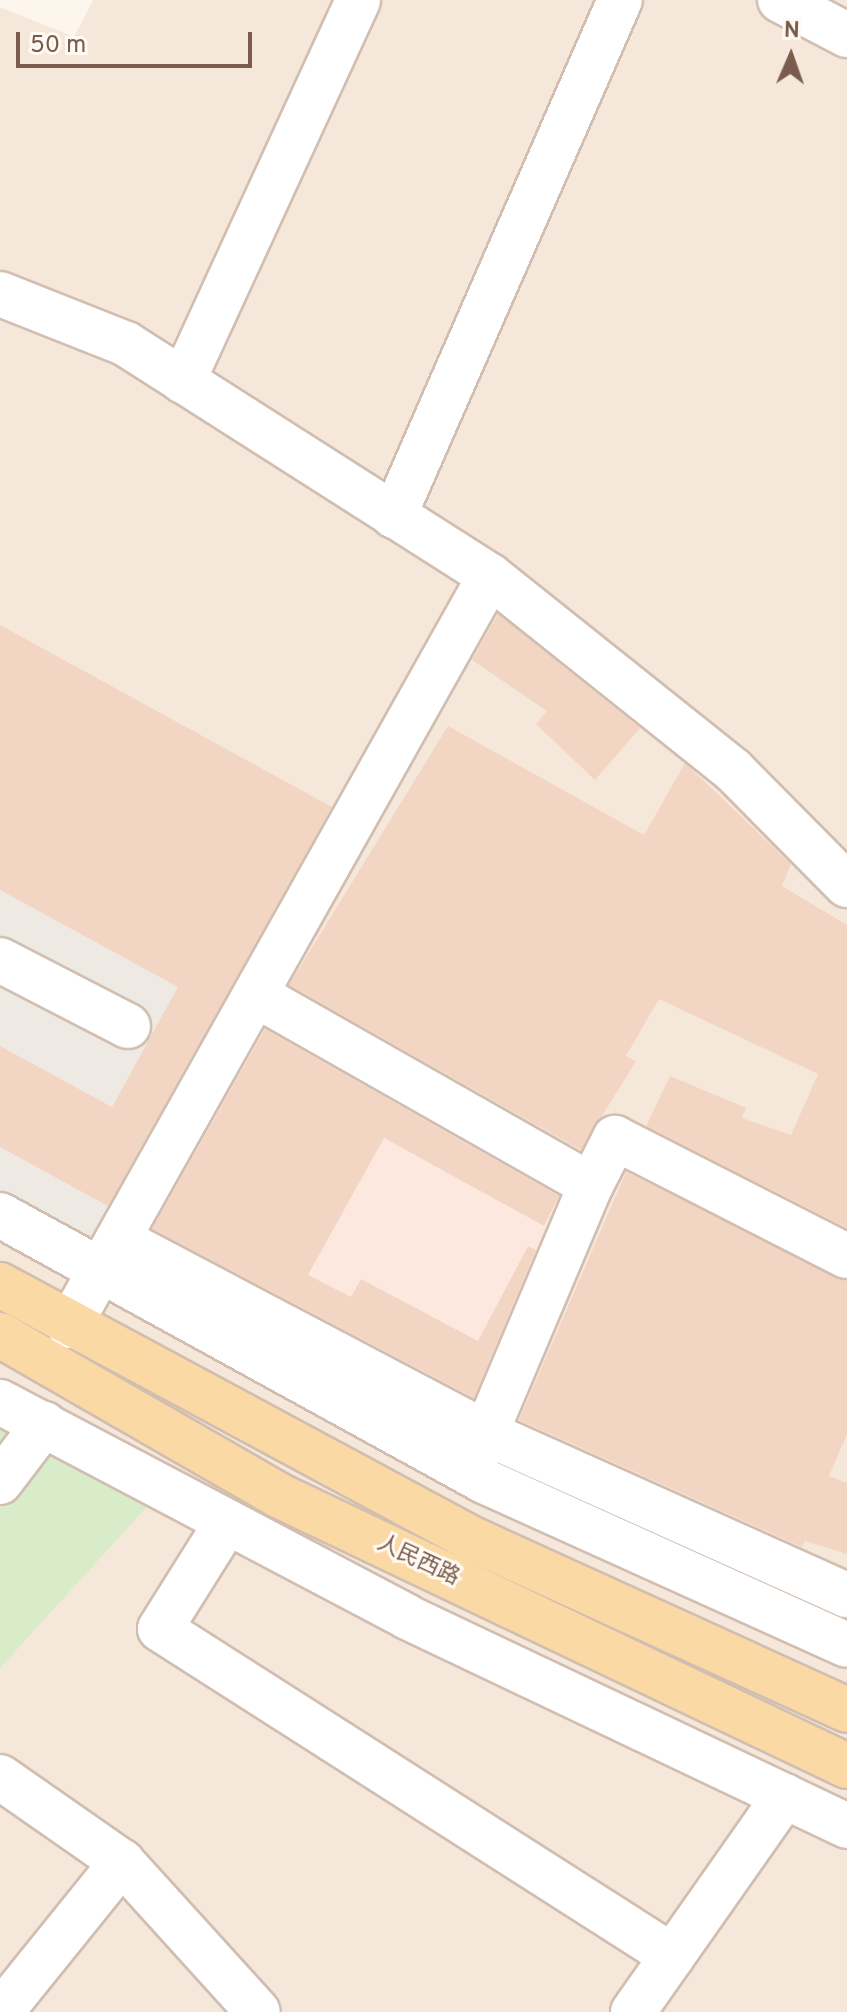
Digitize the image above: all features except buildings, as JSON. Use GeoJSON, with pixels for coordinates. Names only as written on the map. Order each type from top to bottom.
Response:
{"type":"FeatureCollection","features":[{"type":"Feature","properties":{"kind":"main road","name":"人民西路"},"geometry":{"type":"LineString","coordinates":[[0,1285],[69,1326],[470,1538],[847,1710]]}},
{"type":"Feature","properties":{"kind":"main road","name":"人民西路"},"geometry":{"type":"LineString","coordinates":[[0,1335],[190,1445],[528,1614],[847,1766]]}},
{"type":"Feature","properties":{"kind":"street"},"geometry":{"type":"LineString","coordinates":[[183,381],[358,0]]}},
{"type":"Feature","properties":{"kind":"street"},"geometry":{"type":"LineString","coordinates":[[394,516],[620,0]]}},
{"type":"Feature","properties":{"kind":"street"},"geometry":{"type":"LineString","coordinates":[[780,0],[847,35]]}},
{"type":"Feature","properties":{"kind":"street"},"geometry":{"type":"LineString","coordinates":[[0,294],[126,344],[490,576],[733,770],[847,885]]}},
{"type":"Feature","properties":{"kind":"street"},"geometry":{"type":"LineString","coordinates":[[69,1326],[490,576]]}},
{"type":"Feature","properties":{"kind":"street"},"geometry":{"type":"LineString","coordinates":[[0,960],[128,1026]]}},
{"type":"Feature","properties":{"kind":"street"},"geometry":{"type":"LineString","coordinates":[[256,995],[591,1185]]}},
{"type":"Feature","properties":{"kind":"street"},"geometry":{"type":"LineString","coordinates":[[469,1473],[591,1185],[615,1138],[847,1256]]}},
{"type":"Feature","properties":{"kind":"street"},"geometry":{"type":"LineString","coordinates":[[0,1215],[111,1256],[486,1433],[847,1595]]}},
{"type":"Feature","properties":{"kind":"street"},"geometry":{"type":"LineString","coordinates":[[111,1256],[469,1473],[828,1637],[785,1682]]}},
{"type":"Feature","properties":{"kind":"street"},"geometry":{"type":"LineString","coordinates":[[0,1402],[502,1662],[847,1826]]}},
{"type":"Feature","properties":{"kind":"street"},"geometry":{"type":"LineString","coordinates":[[0,1482],[44,1424]]}},
{"type":"Feature","properties":{"kind":"street"},"geometry":{"type":"LineString","coordinates":[[164,1488],[190,1445]]}},
{"type":"Feature","properties":{"kind":"street"},"geometry":{"type":"LineString","coordinates":[[227,1522],[160,1629],[672,1956]]}},
{"type":"Feature","properties":{"kind":"street"},"geometry":{"type":"LineString","coordinates":[[631,1612],[657,1560]]}},
{"type":"Feature","properties":{"kind":"street"},"geometry":{"type":"LineString","coordinates":[[502,1662],[528,1614]]}},
{"type":"Feature","properties":{"kind":"street"},"geometry":{"type":"LineString","coordinates":[[0,1777],[122,1862],[258,2012]]}},
{"type":"Feature","properties":{"kind":"street"},"geometry":{"type":"LineString","coordinates":[[633,2012],[785,1796]]}},
{"type":"Feature","properties":{"kind":"street"},"geometry":{"type":"LineString","coordinates":[[1,2012],[122,1862]]}},
{"type":"Feature","properties":{"kind":"shaded area"},"geometry":{"type":"Polygon","coordinates":[[[93,0],[847,0],[847,2012],[0,2012],[0,7],[74,37],[93,0]]]}},
{"type":"Feature","properties":{"kind":"shaded area"},"geometry":{"type":"Polygon","coordinates":[[[0,746],[300,916],[102,1272],[0,1215],[0,746]]]}},
{"type":"Feature","properties":{"kind":"shaded area"},"geometry":{"type":"Polygon","coordinates":[[[251,1005],[587,1199],[469,1473],[102,1272],[251,1005]]]}},
{"type":"Feature","properties":{"kind":"green space"},"geometry":{"type":"Polygon","coordinates":[[[0,1402],[164,1488],[0,1668],[0,1402]]]}}]}
